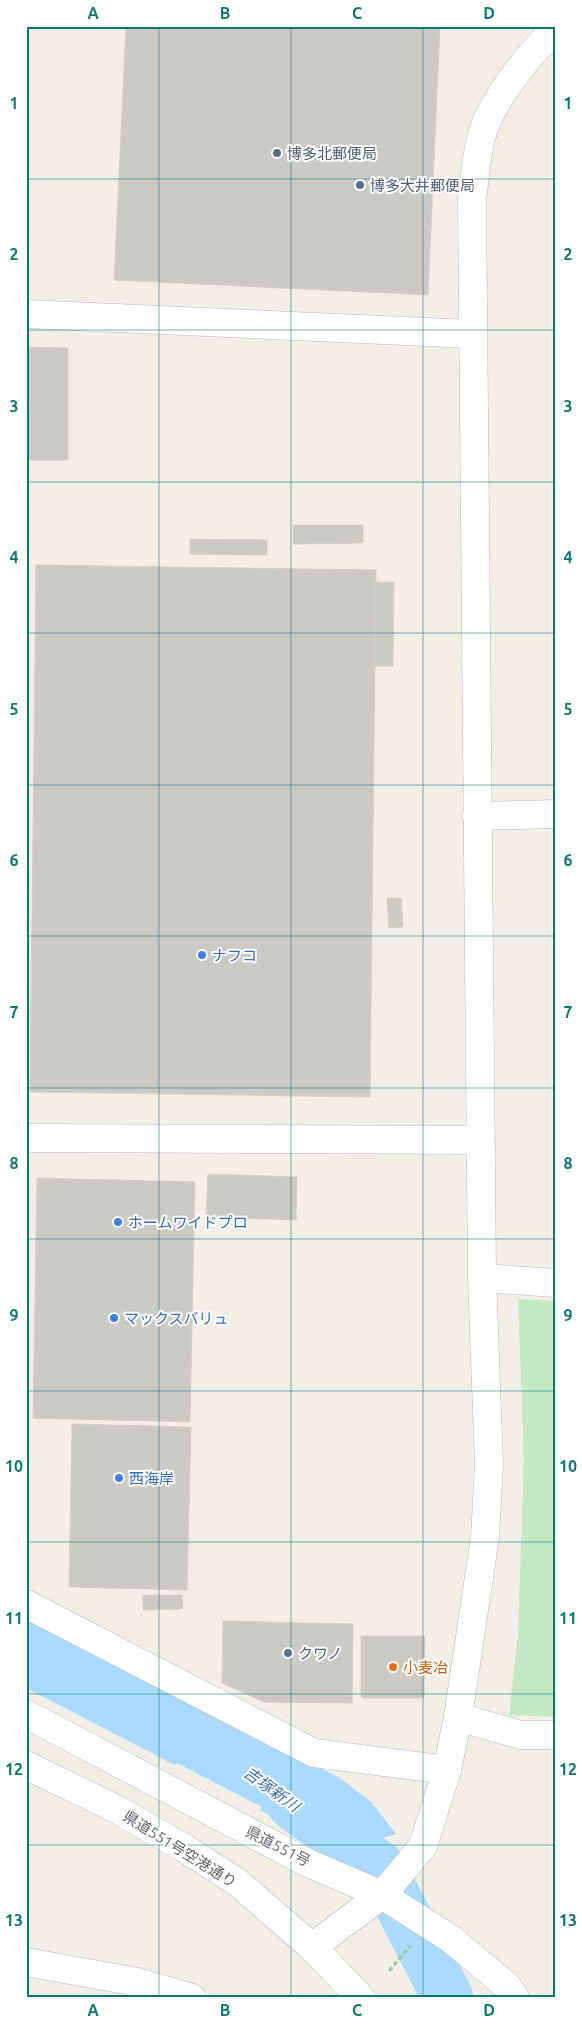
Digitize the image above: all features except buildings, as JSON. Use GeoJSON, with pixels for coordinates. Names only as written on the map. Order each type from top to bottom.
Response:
{"type":"FeatureCollection","features":[{"type":"Feature","properties":{"kind":"street"},"geometry":{"type":"LineString","coordinates":[[312,1947],[382,1894],[423,1846],[447,1770],[458,1717],[485,1538],[489,1464],[482,1278],[480,1140],[472,199],[481,137],[496,104],[538,44],[556,29]]}},
{"type":"Feature","properties":{"kind":"street"},"geometry":{"type":"LineString","coordinates":[[26,314],[472,334]]}},
{"type":"Feature","properties":{"kind":"street"},"geometry":{"type":"LineString","coordinates":[[478,816],[556,814]]}},
{"type":"Feature","properties":{"kind":"street"},"geometry":{"type":"LineString","coordinates":[[26,1138],[480,1140]]}},
{"type":"Feature","properties":{"kind":"street"},"geometry":{"type":"LineString","coordinates":[[482,1278],[556,1283]]}},
{"type":"Feature","properties":{"kind":"street"},"geometry":{"type":"LineString","coordinates":[[26,1604],[314,1753],[447,1770]]}},
{"type":"Feature","properties":{"kind":"street","name":"県道551号"},"geometry":{"type":"LineString","coordinates":[[26,1714],[306,1862],[382,1894],[451,1940],[507,1986],[515,1998]]}},
{"type":"Feature","properties":{"kind":"street"},"geometry":{"type":"LineString","coordinates":[[458,1717],[520,1735],[556,1735]]}},
{"type":"Feature","properties":{"kind":"street","name":"県道551号空港通り"},"geometry":{"type":"LineString","coordinates":[[26,1765],[118,1810],[184,1848],[236,1882],[312,1947],[361,1998]]}},
{"type":"Feature","properties":{"kind":"street"},"geometry":{"type":"LineString","coordinates":[[26,1962],[137,1982],[192,1998]]}},
{"type":"Feature","properties":{"kind":"path"},"geometry":{"type":"LineString","coordinates":[[389,1971],[413,1941]]}},
{"type":"Feature","properties":{"kind":"green space"},"geometry":{"type":"Polygon","coordinates":[[[518,1299],[556,1301],[556,1717],[509,1715],[518,1634],[524,1459],[518,1299]]]}},
{"type":"Feature","properties":{"kind":"water"},"geometry":{"type":"Polygon","coordinates":[[[26,1616],[340,1778],[372,1803],[396,1834],[330,1853],[327,1850],[328,1847],[307,1831],[271,1812],[269,1815],[260,1810],[262,1807],[177,1763],[175,1765],[26,1688],[26,1616]]]}},
{"type":"Feature","properties":{"kind":"waterway","name":"吉塚新川"},"geometry":{"type":"LineString","coordinates":[[293,1805],[380,1867],[448,1998]]}},
{"type":"Feature","properties":{"kind":"place","name":"博多北郵便局"},"geometry":{"type":"Point","coordinates":[277,153]}},
{"type":"Feature","properties":{"kind":"place","name":"博多大井郵便局"},"geometry":{"type":"Point","coordinates":[360,185]}},
{"type":"Feature","properties":{"kind":"place","name":"ナフコ"},"geometry":{"type":"Point","coordinates":[202,955]}},
{"type":"Feature","properties":{"kind":"place","name":"ホームワイドプロ"},"geometry":{"type":"Point","coordinates":[118,1222]}},
{"type":"Feature","properties":{"kind":"place","name":"マックスバリュ"},"geometry":{"type":"Point","coordinates":[114,1318]}},
{"type":"Feature","properties":{"kind":"place","name":"西海岸"},"geometry":{"type":"Point","coordinates":[119,1478]}},
{"type":"Feature","properties":{"kind":"place","name":"クワノ"},"geometry":{"type":"Point","coordinates":[288,1653]}},
{"type":"Feature","properties":{"kind":"place","name":"小麦冶"},"geometry":{"type":"Point","coordinates":[393,1667]}}]}
